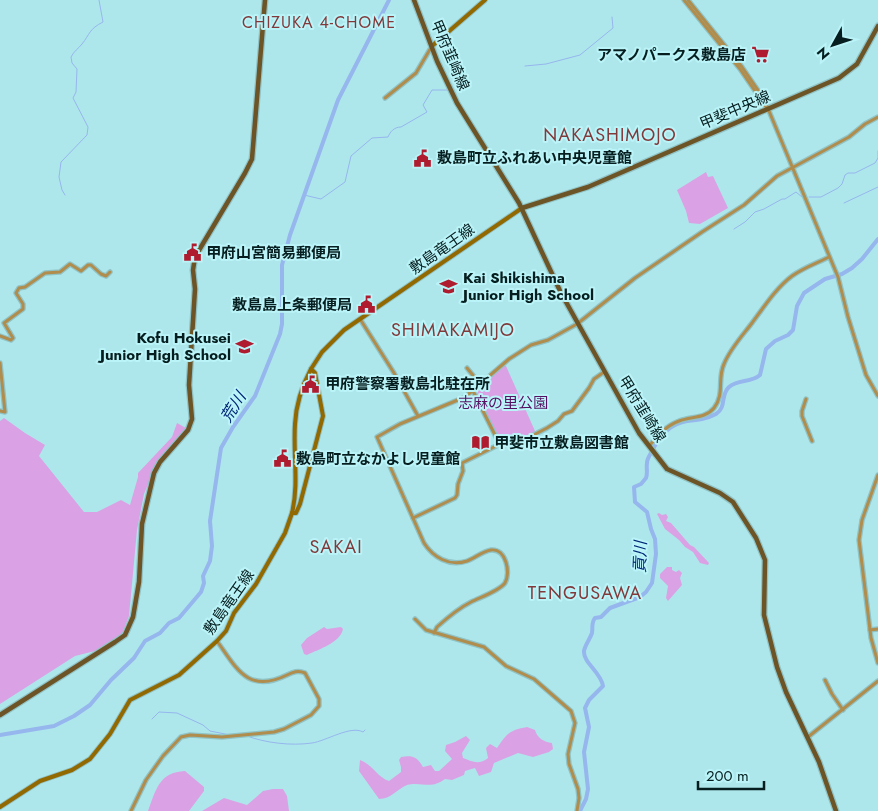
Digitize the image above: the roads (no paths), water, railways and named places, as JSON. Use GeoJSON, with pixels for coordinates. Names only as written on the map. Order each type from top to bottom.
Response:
{"type":"FeatureCollection","features":[{"type":"Feature","properties":{"kind":"main road"},"geometry":{"type":"LineString","coordinates":[[0,715],[125,635],[131,622],[138,582],[142,524],[154,473],[160,462],[188,430],[192,419],[189,385],[195,257],[252,158],[265,0]]}},
{"type":"Feature","properties":{"kind":"main road","name":"甲府韮崎線"},"geometry":{"type":"LineString","coordinates":[[414,0],[457,103],[522,208],[552,275],[577,324],[639,433],[650,445],[666,469],[726,497],[737,507],[751,528],[765,560],[764,615],[776,664],[786,692],[808,737],[836,811]]}},
{"type":"Feature","properties":{"kind":"main road"},"geometry":{"type":"LineString","coordinates":[[432,46],[485,0]]}},
{"type":"Feature","properties":{"kind":"main road","name":"甲斐中央線"},"geometry":{"type":"LineString","coordinates":[[522,208],[588,187],[844,75],[858,61],[878,26]]}},
{"type":"Feature","properties":{"kind":"main road","name":"敷島竜王線"},"geometry":{"type":"LineString","coordinates":[[0,806],[40,781],[72,770],[90,759],[110,734],[130,700],[179,675],[217,641],[226,630],[234,613],[256,584],[284,533],[292,513],[296,487],[296,412],[304,385],[311,369],[322,352],[337,335],[522,208]]}},
{"type":"Feature","properties":{"kind":"main road","name":"敷島竜王線"},"geometry":{"type":"LineString","coordinates":[[292,513],[296,513],[302,496],[323,416],[315,373],[311,369]]}},
{"type":"Feature","properties":{"kind":"street"},"geometry":{"type":"LineString","coordinates":[[684,0],[740,69],[768,109]]}},
{"type":"Feature","properties":{"kind":"street"},"geometry":{"type":"LineString","coordinates":[[688,0],[764,99],[830,257],[866,375],[878,396]]}},
{"type":"Feature","properties":{"kind":"street"},"geometry":{"type":"LineString","coordinates":[[385,98],[416,73],[432,46]]}},
{"type":"Feature","properties":{"kind":"street"},"geometry":{"type":"LineString","coordinates":[[434,633],[440,624],[470,603],[504,584],[507,562],[501,553],[495,550],[487,551],[463,562],[440,560],[428,549],[377,437],[418,416],[461,400],[509,359],[525,348],[548,340],[577,324],[618,291],[702,232],[737,210],[777,176],[849,137],[865,124],[878,117]]}},
{"type":"Feature","properties":{"kind":"street"},"geometry":{"type":"LineString","coordinates":[[650,445],[671,424],[704,415],[712,410],[720,399],[722,367],[735,345],[783,284],[802,270],[830,257]]}},
{"type":"Feature","properties":{"kind":"street"},"geometry":{"type":"LineString","coordinates":[[0,336],[13,339],[4,323],[23,309],[23,304],[16,293],[18,289],[25,287],[45,273],[60,272],[70,264],[81,271],[88,265],[92,265],[103,275],[108,275],[110,272]]}},
{"type":"Feature","properties":{"kind":"street"},"geometry":{"type":"LineString","coordinates":[[360,319],[418,416]]}},
{"type":"Feature","properties":{"kind":"street"},"geometry":{"type":"LineString","coordinates":[[0,363],[5,412],[0,411]]}},
{"type":"Feature","properties":{"kind":"street"},"geometry":{"type":"LineString","coordinates":[[467,368],[480,385]]}},
{"type":"Feature","properties":{"kind":"street"},"geometry":{"type":"LineString","coordinates":[[473,391],[500,444],[506,446],[523,442],[556,422],[564,414],[572,411],[594,379],[604,372]]}},
{"type":"Feature","properties":{"kind":"street"},"geometry":{"type":"LineString","coordinates":[[806,399],[802,416],[812,441]]}},
{"type":"Feature","properties":{"kind":"street"},"geometry":{"type":"LineString","coordinates":[[413,518],[455,498],[458,495],[458,484],[464,471],[462,463],[500,444]]}},
{"type":"Feature","properties":{"kind":"street"},"geometry":{"type":"LineString","coordinates":[[878,475],[862,520],[858,540],[870,630],[878,662]]}},
{"type":"Feature","properties":{"kind":"street"},"geometry":{"type":"LineString","coordinates":[[415,619],[424,628],[434,633],[484,646],[506,666],[534,679],[571,711],[575,723],[569,759],[578,789],[577,811]]}},
{"type":"Feature","properties":{"kind":"street"},"geometry":{"type":"LineString","coordinates":[[870,630],[878,629]]}},
{"type":"Feature","properties":{"kind":"street"},"geometry":{"type":"LineString","coordinates":[[131,811],[146,780],[163,756],[181,738],[190,735],[222,737],[277,731],[311,715],[318,709],[320,699],[305,673],[296,671],[277,680],[264,682],[252,680],[239,671],[217,641]]}},
{"type":"Feature","properties":{"kind":"street"},"geometry":{"type":"LineString","coordinates":[[825,680],[843,710]]}},
{"type":"Feature","properties":{"kind":"street"},"geometry":{"type":"LineString","coordinates":[[808,737],[878,681]]}},
{"type":"Feature","properties":{"kind":"waterway"},"geometry":{"type":"LineString","coordinates":[[65,195],[59,177],[61,162],[87,135],[88,127],[73,98],[76,92],[77,69],[72,63],[71,57],[92,29],[103,22],[99,0]]}},
{"type":"Feature","properties":{"kind":"waterway","name":"荒川"},"geometry":{"type":"LineString","coordinates":[[0,735],[54,726],[90,705],[111,680],[134,658],[145,641],[160,633],[169,623],[179,618],[201,592],[204,583],[203,576],[210,561],[212,546],[210,521],[221,448],[255,396],[280,334],[282,324],[282,265],[290,235],[338,100],[389,0]]}},
{"type":"Feature","properties":{"kind":"waterway"},"geometry":{"type":"LineString","coordinates":[[525,66],[546,64],[580,55],[613,28],[612,17]]}},
{"type":"Feature","properties":{"kind":"waterway"},"geometry":{"type":"LineString","coordinates":[[304,195],[321,199],[345,182],[351,156],[372,138],[388,137],[394,129],[427,112],[423,105],[432,90],[447,90]]}},
{"type":"Feature","properties":{"kind":"waterway"},"geometry":{"type":"LineString","coordinates":[[809,197],[821,197],[838,188],[842,184],[845,175],[855,173],[875,163],[878,158],[878,151]]}},
{"type":"Feature","properties":{"kind":"waterway"},"geometry":{"type":"LineString","coordinates":[[844,203],[878,187]]}},
{"type":"Feature","properties":{"kind":"waterway"},"geometry":{"type":"LineString","coordinates":[[734,229],[755,212],[796,192],[802,197]]}},
{"type":"Feature","properties":{"kind":"waterway","name":"貢川"},"geometry":{"type":"LineString","coordinates":[[580,811],[586,799],[588,789],[584,752],[589,727],[585,708],[589,700],[603,686],[599,676],[584,655],[592,633],[593,622],[595,618],[601,617],[610,608],[640,597],[652,583],[656,554],[655,539],[647,512],[635,502],[634,487],[641,484],[646,478],[649,456],[659,439],[671,427],[681,422],[698,420],[716,414],[721,408],[726,390],[729,387],[760,375],[766,349],[793,330],[797,306],[804,293],[825,279],[842,274],[852,268],[878,239]]}},
{"type":"Feature","properties":{"kind":"waterway"},"geometry":{"type":"LineString","coordinates":[[152,719],[159,712],[177,713],[203,725],[210,731],[230,735]]}},
{"type":"Feature","properties":{"kind":"waterway"},"geometry":{"type":"LineString","coordinates":[[247,736],[279,743],[304,744],[318,742],[352,730],[363,732],[365,730]]}},
{"type":"Feature","properties":{"kind":"place","name":"アマノパークス敷島店"},"geometry":{"type":"Point","coordinates":[760,55]}},
{"type":"Feature","properties":{"kind":"place","name":"敷島町立ふれあい中央児童館"},"geometry":{"type":"Point","coordinates":[423,158]}},
{"type":"Feature","properties":{"kind":"place","name":"甲府山宮簡易郵便局"},"geometry":{"type":"Point","coordinates":[192,253]}},
{"type":"Feature","properties":{"kind":"place","name":"Kai Shikishima Junior High School"},"geometry":{"type":"Point","coordinates":[449,287]}},
{"type":"Feature","properties":{"kind":"place","name":"敷島島上条郵便局"},"geometry":{"type":"Point","coordinates":[366,305]}},
{"type":"Feature","properties":{"kind":"place","name":"Kofu Hokusei Junior High School"},"geometry":{"type":"Point","coordinates":[245,347]}},
{"type":"Feature","properties":{"kind":"place","name":"甲府警察署敷島北駐在所"},"geometry":{"type":"Point","coordinates":[311,384]}},
{"type":"Feature","properties":{"kind":"place","name":"甲斐市立敷島図書館"},"geometry":{"type":"Point","coordinates":[480,443]}},
{"type":"Feature","properties":{"kind":"place","name":"敷島町立なかよし児童館"},"geometry":{"type":"Point","coordinates":[282,459]}},
{"type":"Feature","properties":{"kind":"district","name":"CHIZUKA 4-CHOME"},"geometry":{"type":"Point","coordinates":[319,22]}},
{"type":"Feature","properties":{"kind":"district","name":"NAKASHIMOJO"},"geometry":{"type":"Point","coordinates":[610,135]}},
{"type":"Feature","properties":{"kind":"district","name":"SHIMAKAMIJO"},"geometry":{"type":"Point","coordinates":[453,330]}},
{"type":"Feature","properties":{"kind":"district","name":"SAKAI"},"geometry":{"type":"Point","coordinates":[336,547]}},
{"type":"Feature","properties":{"kind":"district","name":"TENGUSAWA"},"geometry":{"type":"Point","coordinates":[585,593]}},
{"type":"Feature","properties":{"kind":"park label","name":"志麻の里公園"},"geometry":{"type":"Point","coordinates":[503,403]}}]}
